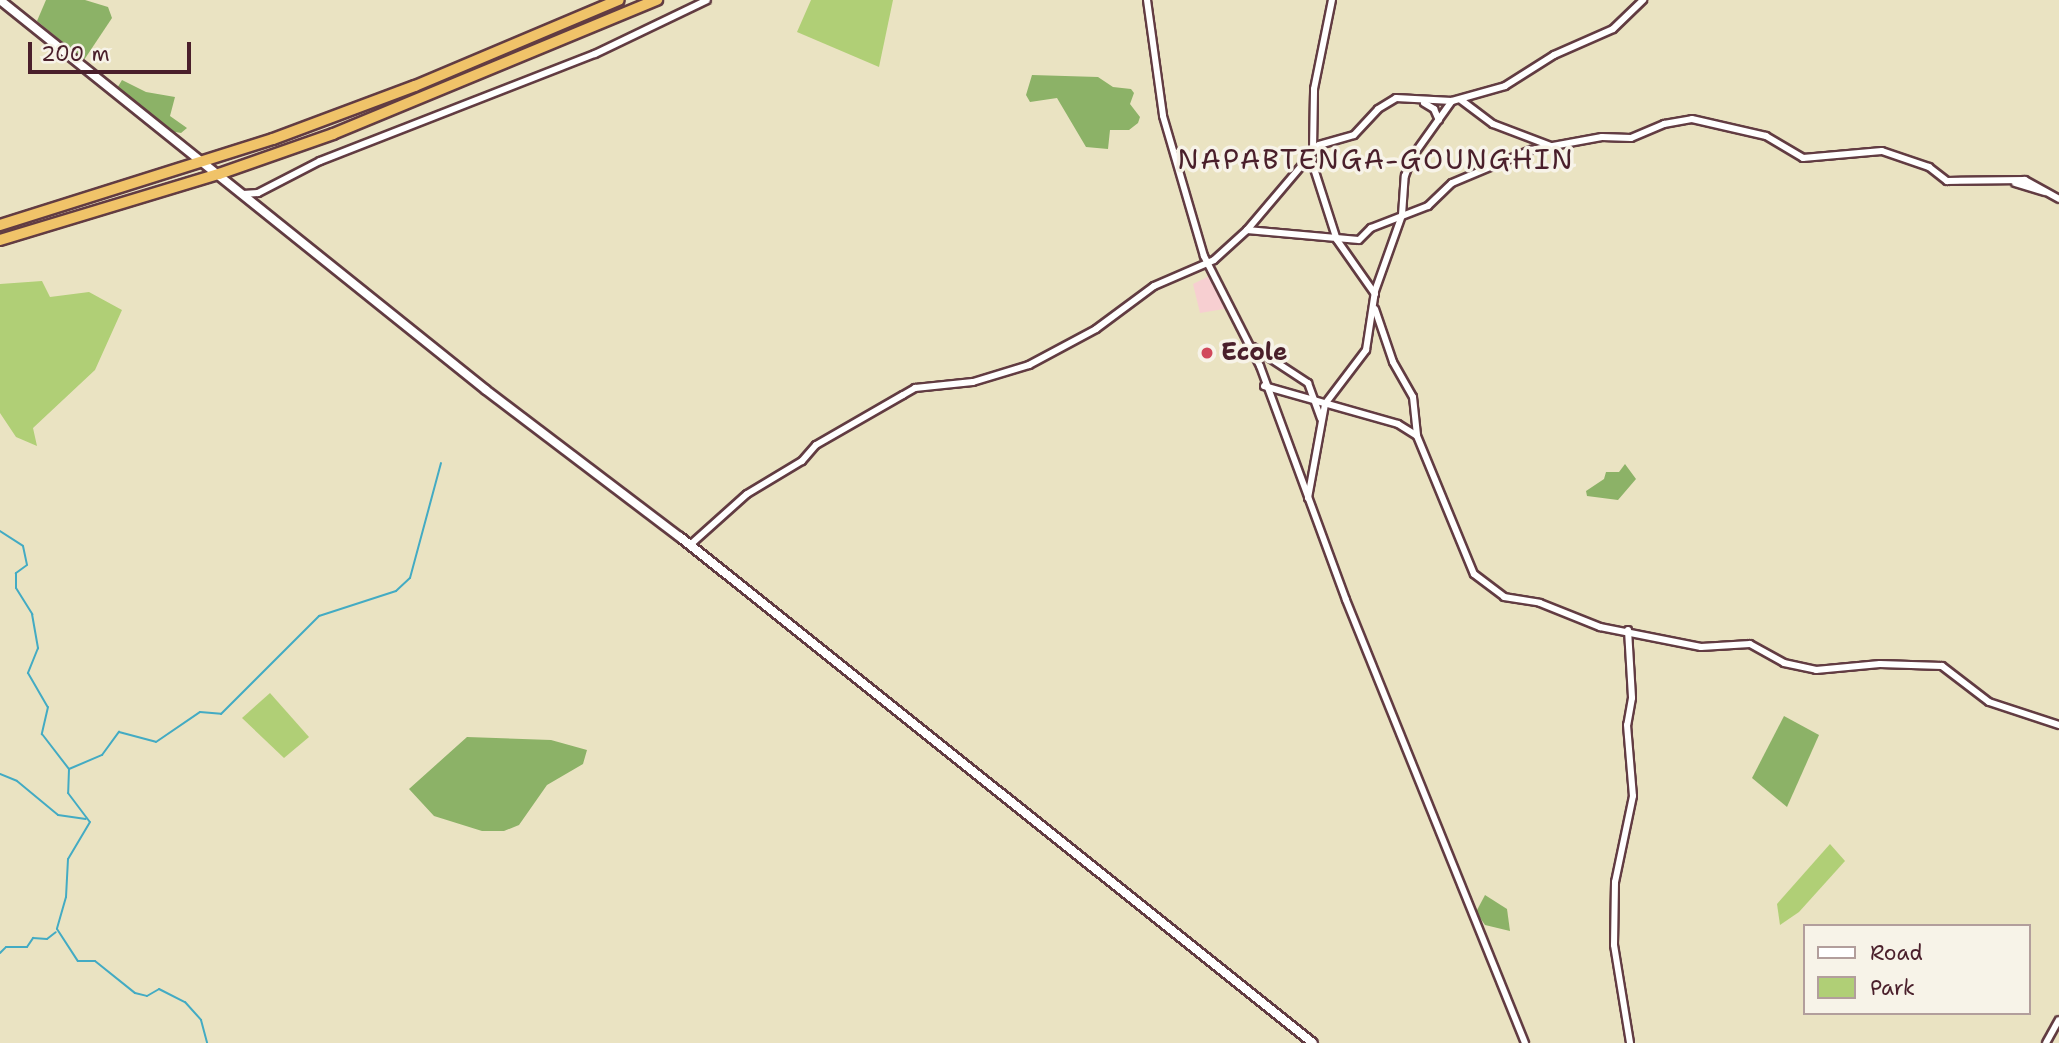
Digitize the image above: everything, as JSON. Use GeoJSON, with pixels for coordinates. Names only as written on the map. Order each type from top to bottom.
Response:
{"type":"FeatureCollection","features":[{"type":"Feature","properties":{"kind":"highway"},"geometry":{"type":"LineString","coordinates":[[0,225],[204,163],[415,86],[618,0]]}},
{"type":"Feature","properties":{"kind":"highway"},"geometry":{"type":"LineString","coordinates":[[0,240],[219,174],[444,92],[657,0]]}},
{"type":"Feature","properties":{"kind":"street"},"geometry":{"type":"LineString","coordinates":[[0,0],[485,390],[690,545],[1313,1043]]}},
{"type":"Feature","properties":{"kind":"street"},"geometry":{"type":"LineString","coordinates":[[243,194],[258,193],[320,162],[595,54],[707,0]]}},
{"type":"Feature","properties":{"kind":"street"},"geometry":{"type":"LineString","coordinates":[[1147,0],[1163,116],[1207,262],[1251,345],[1307,499],[1525,1043]]}},
{"type":"Feature","properties":{"kind":"street"},"geometry":{"type":"LineString","coordinates":[[1332,0],[1314,89],[1312,152],[1337,240],[1375,295]]}},
{"type":"Feature","properties":{"kind":"street"},"geometry":{"type":"LineString","coordinates":[[690,545],[747,494],[802,461],[816,445],[902,395],[915,388],[973,382],[1029,365],[1096,329],[1154,286],[1207,262],[1248,230],[1312,152],[1354,135],[1390,100],[1461,100],[1504,86],[1554,55],[1613,29],[1643,0]]}},
{"type":"Feature","properties":{"kind":"street"},"geometry":{"type":"LineString","coordinates":[[1461,100],[1493,124],[1553,147]]}},
{"type":"Feature","properties":{"kind":"street"},"geometry":{"type":"LineString","coordinates":[[1307,499],[1326,403],[1363,358],[1375,309],[1375,295],[1402,215],[1406,170],[1452,101]]}},
{"type":"Feature","properties":{"kind":"street"},"geometry":{"type":"LineString","coordinates":[[1423,102],[1434,109],[1439,122]]}},
{"type":"Feature","properties":{"kind":"street"},"geometry":{"type":"LineString","coordinates":[[1248,230],[1359,240],[1371,228],[1428,206],[1451,183],[1531,150],[1602,137],[1627,138],[1664,124],[1692,119],[1766,136],[1803,158],[1882,151],[1929,167],[1947,181],[2035,182],[2059,199]]}},
{"type":"Feature","properties":{"kind":"street"},"geometry":{"type":"LineString","coordinates":[[1375,309],[1393,362],[1413,397],[1417,436],[1461,548],[1480,581],[1504,597],[1540,603],[1600,627],[1628,630],[1700,647],[1750,644],[1784,663],[1816,670],[1888,663],[1942,666],[1989,702],[2059,725]]}},
{"type":"Feature","properties":{"kind":"street"},"geometry":{"type":"LineString","coordinates":[[1251,345],[1294,372],[1317,399],[1322,421]]}},
{"type":"Feature","properties":{"kind":"street"},"geometry":{"type":"LineString","coordinates":[[1264,386],[1284,395],[1317,399],[1348,413],[1398,424],[1417,436]]}},
{"type":"Feature","properties":{"kind":"street"},"geometry":{"type":"LineString","coordinates":[[1628,630],[1632,698],[1627,725],[1633,796],[1615,882],[1614,945],[1630,1043]]}},
{"type":"Feature","properties":{"kind":"street"},"geometry":{"type":"LineString","coordinates":[[2046,1043],[2059,1020]]}},
{"type":"Feature","properties":{"kind":"shaded area"},"geometry":{"type":"Polygon","coordinates":[[[1213,274],[1230,308],[1200,313],[1193,284],[1213,274]]]}},
{"type":"Feature","properties":{"kind":"green space"},"geometry":{"type":"Polygon","coordinates":[[[46,0],[85,0],[108,7],[112,18],[84,60],[37,21],[46,0]]]}},
{"type":"Feature","properties":{"kind":"green space"},"geometry":{"type":"Polygon","coordinates":[[[811,0],[893,0],[879,67],[797,32],[811,0]]]}},
{"type":"Feature","properties":{"kind":"green space"},"geometry":{"type":"Polygon","coordinates":[[[1032,75],[1098,77],[1113,87],[1131,89],[1134,93],[1130,104],[1140,117],[1138,123],[1129,130],[1110,130],[1108,149],[1086,147],[1057,98],[1030,102],[1026,95],[1032,75]]]}},
{"type":"Feature","properties":{"kind":"green space"},"geometry":{"type":"Polygon","coordinates":[[[122,80],[146,92],[175,97],[170,116],[187,128],[181,133],[170,131],[116,90],[122,80]]]}},
{"type":"Feature","properties":{"kind":"green space"},"geometry":{"type":"Polygon","coordinates":[[[42,281],[50,297],[89,292],[122,310],[95,370],[33,428],[37,446],[16,437],[0,413],[0,284],[42,281]]]}},
{"type":"Feature","properties":{"kind":"green space"},"geometry":{"type":"Polygon","coordinates":[[[1625,464],[1636,479],[1618,500],[1587,496],[1586,491],[1604,479],[1606,472],[1619,472],[1625,464]]]}},
{"type":"Feature","properties":{"kind":"green space"},"geometry":{"type":"Polygon","coordinates":[[[270,693],[309,737],[284,758],[242,718],[270,693]]]}},
{"type":"Feature","properties":{"kind":"green space"},"geometry":{"type":"Polygon","coordinates":[[[1784,716],[1819,735],[1787,807],[1752,778],[1784,716]]]}},
{"type":"Feature","properties":{"kind":"green space"},"geometry":{"type":"Polygon","coordinates":[[[467,737],[551,740],[587,750],[583,764],[547,785],[519,825],[504,831],[482,831],[434,816],[409,789],[467,737]]]}},
{"type":"Feature","properties":{"kind":"green space"},"geometry":{"type":"Polygon","coordinates":[[[1830,844],[1845,861],[1799,912],[1780,925],[1777,904],[1830,844]]]}},
{"type":"Feature","properties":{"kind":"green space"},"geometry":{"type":"Polygon","coordinates":[[[1485,895],[1507,909],[1510,931],[1485,925],[1476,912],[1485,895]]]}},
{"type":"Feature","properties":{"kind":"waterway"},"geometry":{"type":"LineString","coordinates":[[69,769],[102,755],[119,732],[156,742],[200,712],[221,714],[319,616],[396,591],[410,578],[441,463]]}},
{"type":"Feature","properties":{"kind":"waterway"},"geometry":{"type":"LineString","coordinates":[[0,531],[23,546],[27,565],[16,573],[16,588],[32,614],[38,648],[28,673],[48,707],[42,734],[69,769],[68,793],[90,822],[68,859],[66,897],[57,929],[78,961],[95,961],[135,993],[147,996],[159,989],[185,1002],[201,1020],[207,1043]]}},
{"type":"Feature","properties":{"kind":"waterway"},"geometry":{"type":"LineString","coordinates":[[0,774],[17,781],[58,815],[86,819]]}},
{"type":"Feature","properties":{"kind":"waterway"},"geometry":{"type":"LineString","coordinates":[[0,953],[6,947],[27,947],[33,938],[47,939],[56,932]]}},
{"type":"Feature","properties":{"kind":"place","name":"Ecole"},"geometry":{"type":"Point","coordinates":[1207,353]}},
{"type":"Feature","properties":{"kind":"district","name":"NAPABTENGA-GOUNGHIN"},"geometry":{"type":"Point","coordinates":[1376,159]}}]}
